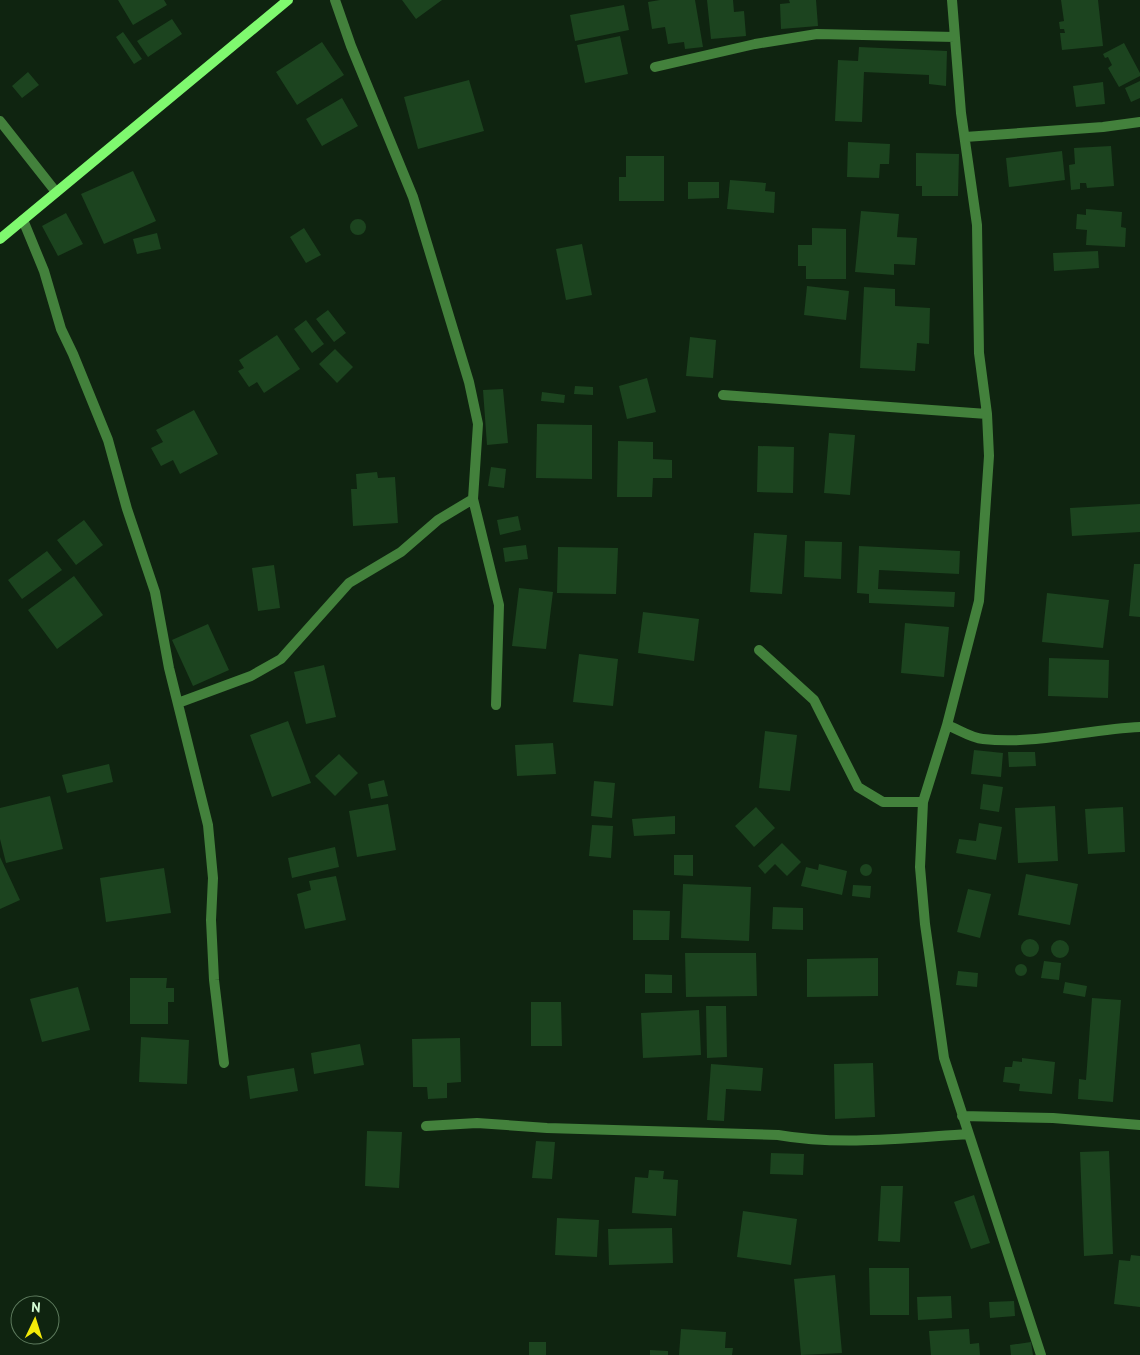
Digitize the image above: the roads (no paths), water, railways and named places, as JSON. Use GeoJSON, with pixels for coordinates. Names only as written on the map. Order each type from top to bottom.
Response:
{"type":"FeatureCollection","features":[{"type":"Feature","properties":{"kind":"street"},"geometry":{"type":"LineString","coordinates":[[0,239],[288,0]]}},
{"type":"Feature","properties":{"kind":"street"},"geometry":{"type":"LineString","coordinates":[[335,0],[351,46],[413,197],[469,382],[478,424],[473,499],[499,605],[496,705]]}},
{"type":"Feature","properties":{"kind":"street"},"geometry":{"type":"LineString","coordinates":[[952,0],[964,137],[977,224],[979,353],[987,414],[989,456],[979,601],[947,725],[923,802],[920,867],[925,924],[944,1058],[1042,1355]]}},
{"type":"Feature","properties":{"kind":"street"},"geometry":{"type":"LineString","coordinates":[[655,68],[755,44],[817,34],[955,37]]}},
{"type":"Feature","properties":{"kind":"street"},"geometry":{"type":"LineString","coordinates":[[0,120],[56,192]]}},
{"type":"Feature","properties":{"kind":"street"},"geometry":{"type":"LineString","coordinates":[[964,137],[1103,128],[1140,122]]}},
{"type":"Feature","properties":{"kind":"street"},"geometry":{"type":"LineString","coordinates":[[23,220],[44,271],[61,329],[108,440],[128,510],[155,592],[169,668],[208,825],[213,878],[211,920],[214,980],[224,1063]]}},
{"type":"Feature","properties":{"kind":"street"},"geometry":{"type":"LineString","coordinates":[[723,396],[987,414]]}},
{"type":"Feature","properties":{"kind":"street"},"geometry":{"type":"LineString","coordinates":[[178,702],[251,676],[281,659],[350,583],[401,552],[438,520],[473,499]]}},
{"type":"Feature","properties":{"kind":"street"},"geometry":{"type":"LineString","coordinates":[[759,650],[814,700],[858,787],[882,802],[923,802]]}},
{"type":"Feature","properties":{"kind":"street"},"geometry":{"type":"LineString","coordinates":[[947,725],[981,739],[1038,740],[1118,728],[1140,727]]}},
{"type":"Feature","properties":{"kind":"street"},"geometry":{"type":"LineString","coordinates":[[962,1116],[1053,1118],[1140,1126]]}},
{"type":"Feature","properties":{"kind":"street"},"geometry":{"type":"LineString","coordinates":[[426,1126],[477,1123],[547,1128],[778,1136],[803,1140],[873,1140],[968,1134]]}}]}
